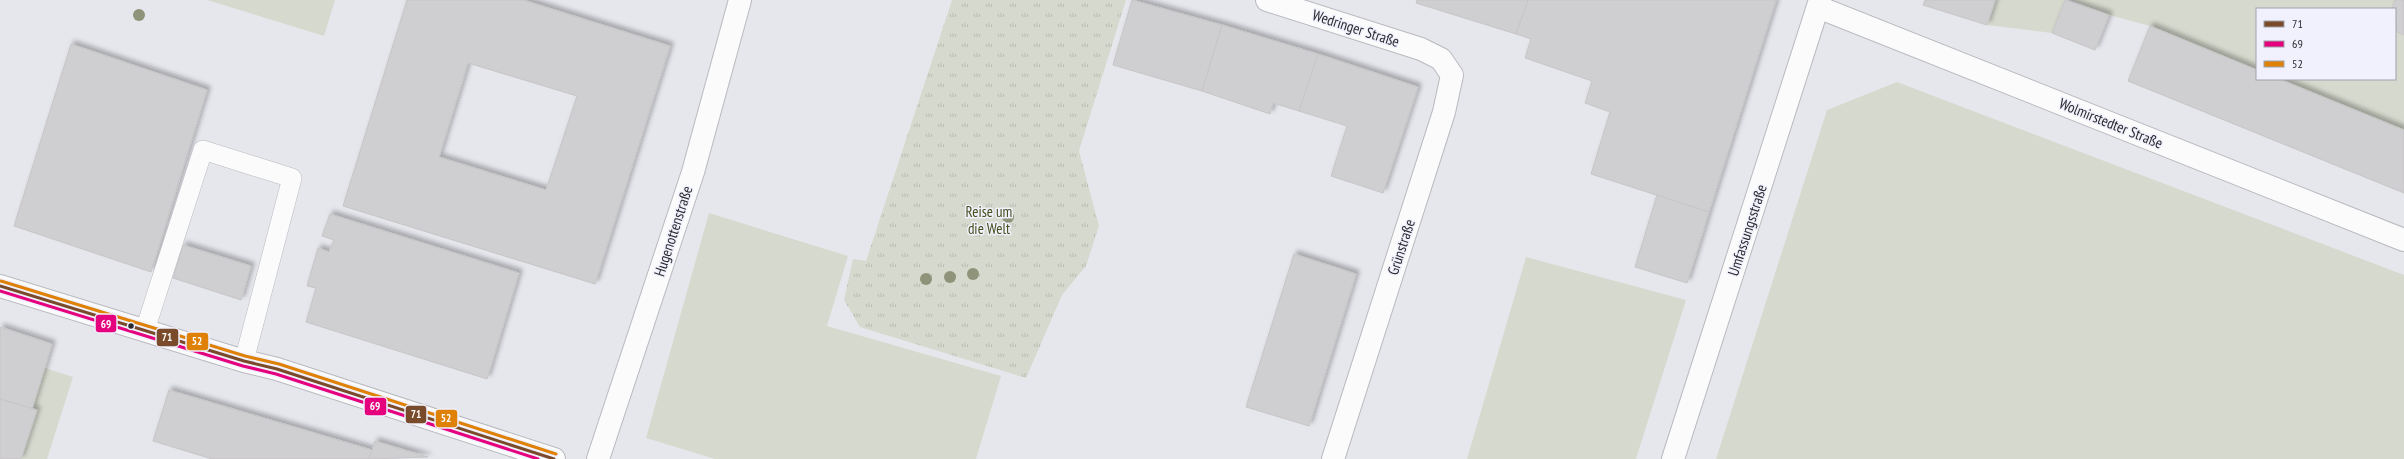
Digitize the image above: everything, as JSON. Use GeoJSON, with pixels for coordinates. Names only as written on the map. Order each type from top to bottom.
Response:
{"type":"FeatureCollection","features":[{"type":"Feature","properties":{"kind":"street","name":"Hugenottenstraße"},"geometry":{"type":"LineString","coordinates":[[598,459],[693,172],[740,0]]}},
{"type":"Feature","properties":{"kind":"street","name":"Wedringer Straße"},"geometry":{"type":"LineString","coordinates":[[1267,0],[1421,49]]}},
{"type":"Feature","properties":{"kind":"street","name":"Wolmirstedter Straße"},"geometry":{"type":"LineString","coordinates":[[1819,4],[2404,240]]}},
{"type":"Feature","properties":{"kind":"street","name":"Umfassungsstraße"},"geometry":{"type":"LineString","coordinates":[[1673,459],[1819,4]]}},
{"type":"Feature","properties":{"kind":"street","name":"Grünstraße"},"geometry":{"type":"LineString","coordinates":[[1333,459],[1452,83],[1452,74],[1449,67],[1436,55],[1421,49]]}},
{"type":"Feature","properties":{"kind":"street"},"geometry":{"type":"LineString","coordinates":[[0,286],[244,361],[277,369],[554,459]]}},
{"type":"Feature","properties":{"kind":"lane"},"geometry":{"type":"LineString","coordinates":[[145,330],[203,150],[292,178],[244,361]]}},
{"type":"Feature","properties":{"kind":"green space"},"geometry":{"type":"Polygon","coordinates":[[[207,0],[335,0],[324,36],[207,0]]]}},
{"type":"Feature","properties":{"kind":"green space","name":"Reise um die Welt"},"geometry":{"type":"Polygon","coordinates":[[[952,0],[1126,0],[1079,151],[1099,226],[1086,266],[1062,295],[1026,378],[860,327],[844,300],[853,259],[866,261],[952,0]]]}},
{"type":"Feature","properties":{"kind":"green space"},"geometry":{"type":"Polygon","coordinates":[[[1996,0],[2065,0],[2052,33],[1987,25],[1996,0]]]}},
{"type":"Feature","properties":{"kind":"green space"},"geometry":{"type":"Polygon","coordinates":[[[2071,0],[2395,0],[2392,8],[2256,8],[2256,70],[2150,26],[2109,15],[2071,0]]]}},
{"type":"Feature","properties":{"kind":"green space"},"geometry":{"type":"Polygon","coordinates":[[[2396,31],[2404,35],[2404,130],[2281,80],[2396,80],[2396,31]]]}},
{"type":"Feature","properties":{"kind":"green space"},"geometry":{"type":"Polygon","coordinates":[[[1897,82],[2404,275],[2404,459],[1716,459],[1827,110],[1897,82]]]}},
{"type":"Feature","properties":{"kind":"green space"},"geometry":{"type":"Polygon","coordinates":[[[709,213],[848,256],[827,326],[1001,376],[976,459],[715,459],[646,438],[709,213]]]}},
{"type":"Feature","properties":{"kind":"green space"},"geometry":{"type":"Polygon","coordinates":[[[1526,257],[1686,300],[1636,459],[1467,459],[1526,257]]]}},
{"type":"Feature","properties":{"kind":"green space"},"geometry":{"type":"Polygon","coordinates":[[[45,368],[73,377],[47,459],[21,459],[37,411],[32,409],[45,368]]]}},
{"type":"Feature","properties":{"kind":"building"},"geometry":{"type":"Polygon","coordinates":[[[407,0],[523,0],[670,46],[595,284],[343,206],[407,0]],[[468,63],[439,157],[546,190],[577,96],[468,63]]]}},
{"type":"Feature","properties":{"kind":"building"},"geometry":{"type":"Polygon","coordinates":[[[1132,0],[1222,25],[1202,91],[1113,65],[1132,0]]]}},
{"type":"Feature","properties":{"kind":"building"},"geometry":{"type":"Polygon","coordinates":[[[1417,0],[1528,0],[1516,34],[1416,3],[1417,0]]]}},
{"type":"Feature","properties":{"kind":"building"},"geometry":{"type":"Polygon","coordinates":[[[1528,0],[1776,0],[1709,212],[1591,174],[1610,112],[1585,103],[1592,81],[1525,58],[1531,39],[1516,34],[1528,0]]]}},
{"type":"Feature","properties":{"kind":"building"},"geometry":{"type":"Polygon","coordinates":[[[1925,0],[1995,0],[1987,25],[1923,5],[1925,0]]]}},
{"type":"Feature","properties":{"kind":"building"},"geometry":{"type":"Polygon","coordinates":[[[2065,0],[2109,15],[2095,50],[2052,33],[2065,0]]]}},
{"type":"Feature","properties":{"kind":"building"},"geometry":{"type":"Polygon","coordinates":[[[2395,0],[2404,0],[2404,35],[2396,31],[2396,8],[2392,8],[2395,0]]]}},
{"type":"Feature","properties":{"kind":"building"},"geometry":{"type":"Polygon","coordinates":[[[1222,25],[1318,54],[1299,111],[1273,103],[1270,114],[1202,91],[1222,25]]]}},
{"type":"Feature","properties":{"kind":"building"},"geometry":{"type":"Polygon","coordinates":[[[2150,26],[2256,70],[2256,80],[2281,80],[2404,130],[2404,193],[2128,81],[2150,26]]]}},
{"type":"Feature","properties":{"kind":"building"},"geometry":{"type":"Polygon","coordinates":[[[71,44],[207,90],[151,272],[14,226],[71,44]]]}},
{"type":"Feature","properties":{"kind":"building"},"geometry":{"type":"Polygon","coordinates":[[[1318,54],[1418,87],[1383,193],[1331,176],[1347,126],[1299,111],[1318,54]]]}},
{"type":"Feature","properties":{"kind":"building"},"geometry":{"type":"Polygon","coordinates":[[[1657,195],[1709,212],[1687,283],[1635,267],[1657,195]]]}},
{"type":"Feature","properties":{"kind":"building"},"geometry":{"type":"Polygon","coordinates":[[[330,214],[519,273],[487,379],[306,322],[316,288],[307,286],[318,248],[329,252],[334,240],[322,236],[330,214]]]}},
{"type":"Feature","properties":{"kind":"building"},"geometry":{"type":"Polygon","coordinates":[[[183,245],[251,266],[241,300],[173,278],[183,245]]]}},
{"type":"Feature","properties":{"kind":"building"},"geometry":{"type":"Polygon","coordinates":[[[1294,254],[1356,274],[1309,426],[1246,407],[1294,254]]]}},
{"type":"Feature","properties":{"kind":"building"},"geometry":{"type":"Polygon","coordinates":[[[0,327],[52,344],[32,409],[0,399],[0,327]]]}},
{"type":"Feature","properties":{"kind":"building"},"geometry":{"type":"Polygon","coordinates":[[[169,390],[372,450],[369,459],[212,459],[153,441],[169,390]]]}},
{"type":"Feature","properties":{"kind":"building"},"geometry":{"type":"Polygon","coordinates":[[[0,399],[37,410],[21,459],[0,459],[0,399]]]}},
{"type":"Feature","properties":{"kind":"building"},"geometry":{"type":"Polygon","coordinates":[[[375,441],[428,457],[369,459],[375,441]]]}},
{"type":"Feature","properties":{"kind":"transit line","name":"52"},"geometry":{"type":"LineString","coordinates":[[1,281],[245,356],[279,364],[556,454]]}},
{"type":"Feature","properties":{"kind":"transit line","name":"71"},"geometry":{"type":"LineString","coordinates":[[0,286],[244,361],[277,369],[554,459]]}},
{"type":"Feature","properties":{"kind":"transit line","name":"69"},"geometry":{"type":"LineString","coordinates":[[0,291],[243,366],[276,374],[538,459]]}}]}
